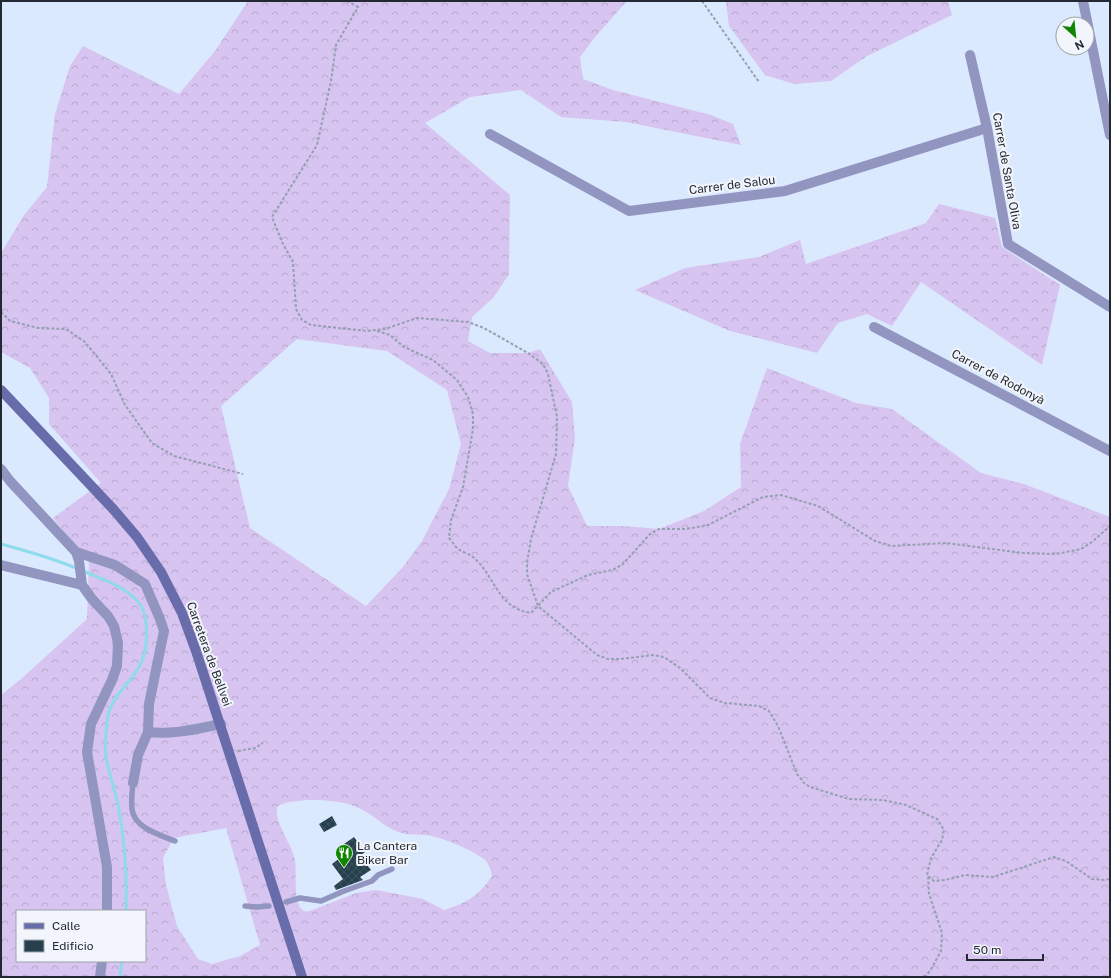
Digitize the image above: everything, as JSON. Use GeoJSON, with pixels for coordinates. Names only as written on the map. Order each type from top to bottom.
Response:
{"type":"FeatureCollection","features":[{"type":"Feature","properties":{"kind":"main road","name":"Carretera de Bellvei"},"geometry":{"type":"LineString","coordinates":[[1,390],[114,510],[137,537],[161,572],[182,613],[196,651],[221,724],[302,977]]}},
{"type":"Feature","properties":{"kind":"street"},"geometry":{"type":"LineString","coordinates":[[1083,1],[1110,135]]}},
{"type":"Feature","properties":{"kind":"street","name":"Carrer de Santa Oliva"},"geometry":{"type":"LineString","coordinates":[[970,55],[987,128],[1008,244],[1110,307]]}},
{"type":"Feature","properties":{"kind":"street","name":"Carrer de Salou"},"geometry":{"type":"LineString","coordinates":[[490,134],[629,211],[784,191],[987,128]]}},
{"type":"Feature","properties":{"kind":"street","name":"Carrer de Rodonyà"},"geometry":{"type":"LineString","coordinates":[[874,327],[1110,451]]}},
{"type":"Feature","properties":{"kind":"street"},"geometry":{"type":"LineString","coordinates":[[1,469],[77,557],[82,585],[108,616],[114,626],[118,644],[117,666],[91,724],[87,752],[107,867],[107,910]]}},
{"type":"Feature","properties":{"kind":"street"},"geometry":{"type":"LineString","coordinates":[[77,557],[115,565],[144,584],[164,631],[149,704],[148,732],[138,755],[133,783]]}},
{"type":"Feature","properties":{"kind":"street"},"geometry":{"type":"LineString","coordinates":[[1,565],[82,585]]}},
{"type":"Feature","properties":{"kind":"street"},"geometry":{"type":"LineString","coordinates":[[148,732],[159,734],[182,732],[221,724]]}},
{"type":"Feature","properties":{"kind":"street"},"geometry":{"type":"LineString","coordinates":[[100,977],[102,962]]}},
{"type":"Feature","properties":{"kind":"lane"},"geometry":{"type":"LineString","coordinates":[[133,783],[132,811],[136,819],[143,826],[175,841]]}},
{"type":"Feature","properties":{"kind":"lane"},"geometry":{"type":"LineString","coordinates":[[286,902],[300,898],[321,901],[372,881],[378,875],[392,869]]}},
{"type":"Feature","properties":{"kind":"lane"},"geometry":{"type":"LineString","coordinates":[[245,906],[269,906]]}},
{"type":"Feature","properties":{"kind":"path"},"geometry":{"type":"LineString","coordinates":[[348,1],[358,7],[336,45],[331,81],[317,145],[272,217],[282,242],[293,262],[296,309],[302,320],[311,324],[367,331],[379,331],[390,335],[404,347],[433,360],[457,380],[468,397],[473,414],[473,428],[463,487],[451,520],[449,538],[457,548],[473,556],[484,569],[495,588],[511,605],[521,611],[531,613],[552,592],[588,575],[612,570],[622,565],[650,534],[659,529],[686,529],[708,525],[763,497],[781,495],[818,506],[875,541],[891,546],[946,542],[1023,553],[1056,554],[1081,549],[1092,542],[1110,526]]}},
{"type":"Feature","properties":{"kind":"path"},"geometry":{"type":"LineString","coordinates":[[702,1],[759,82]]}},
{"type":"Feature","properties":{"kind":"path"},"geometry":{"type":"LineString","coordinates":[[1,312],[10,321],[38,328],[66,329],[85,342],[111,374],[125,406],[152,443],[174,456],[243,474]]}},
{"type":"Feature","properties":{"kind":"path"},"geometry":{"type":"LineString","coordinates":[[367,331],[385,329],[417,318],[468,322],[484,328],[528,353],[543,364],[548,374],[557,417],[556,454],[531,540],[526,563],[527,574],[538,606],[597,655],[608,659],[653,655],[664,657],[680,668],[710,698],[725,703],[759,706],[769,711],[778,726],[797,774],[804,783],[810,787],[849,799],[883,800],[906,805],[937,819],[944,830],[942,840],[931,858],[928,875],[929,894],[942,933],[940,952],[930,971],[924,977]]}},
{"type":"Feature","properties":{"kind":"path"},"geometry":{"type":"LineString","coordinates":[[229,751],[245,751],[255,748],[263,743]]}},
{"type":"Feature","properties":{"kind":"path"},"geometry":{"type":"LineString","coordinates":[[928,875],[934,881],[965,875],[993,877],[1054,857],[1066,861],[1092,879],[1110,879]]}},
{"type":"Feature","properties":{"kind":"green space"},"geometry":{"type":"Polygon","coordinates":[[[248,1],[625,1],[626,2],[580,57],[583,79],[613,90],[711,115],[733,124],[741,145],[626,122],[561,117],[521,90],[470,97],[425,123],[510,195],[509,274],[494,297],[472,317],[468,341],[490,353],[528,353],[540,349],[572,402],[575,438],[568,486],[587,526],[624,526],[659,529],[704,511],[741,487],[740,444],[767,368],[856,403],[892,409],[981,473],[1024,484],[1110,517],[1110,977],[1,977],[1,695],[21,679],[87,619],[89,563],[53,518],[101,483],[49,424],[49,398],[30,368],[1,352],[1,253],[24,215],[47,187],[55,114],[70,66],[83,46],[179,94],[215,51],[248,1]],[[297,339],[221,406],[250,528],[366,606],[403,567],[422,541],[449,489],[461,444],[447,390],[387,351],[297,339]],[[307,800],[288,802],[277,807],[278,820],[295,860],[296,895],[300,908],[304,911],[310,911],[356,893],[376,890],[423,899],[444,910],[459,905],[477,894],[492,876],[490,867],[485,860],[457,844],[433,836],[400,833],[354,806],[339,802],[307,800]],[[226,828],[174,838],[163,858],[166,885],[177,926],[198,959],[212,964],[240,956],[260,945],[226,828]]]}},
{"type":"Feature","properties":{"kind":"green space"},"geometry":{"type":"Polygon","coordinates":[[[727,1],[948,1],[952,15],[867,56],[831,81],[794,84],[765,75],[729,26],[727,1]]]}},
{"type":"Feature","properties":{"kind":"green space"},"geometry":{"type":"Polygon","coordinates":[[[939,204],[995,218],[1002,247],[1060,285],[1042,365],[921,282],[892,326],[867,314],[838,323],[817,353],[730,331],[635,290],[685,268],[759,257],[800,240],[806,264],[926,223],[939,204]]]}},
{"type":"Feature","properties":{"kind":"building"},"geometry":{"type":"Polygon","coordinates":[[[332,816],[337,825],[324,832],[319,824],[332,816]]]}},
{"type":"Feature","properties":{"kind":"building"},"geometry":{"type":"Polygon","coordinates":[[[354,837],[365,852],[360,856],[371,870],[360,877],[363,880],[336,890],[334,886],[343,879],[332,864],[349,851],[344,844],[354,837]]]}},
{"type":"Feature","properties":{"kind":"waterway"},"geometry":{"type":"LineString","coordinates":[[1,544],[50,558],[78,569]]}},
{"type":"Feature","properties":{"kind":"waterway"},"geometry":{"type":"LineString","coordinates":[[83,571],[127,591],[140,604],[144,612],[146,625],[145,653],[137,671],[110,708],[105,748],[106,758],[117,799],[124,844],[126,910]]}},
{"type":"Feature","properties":{"kind":"waterway"},"geometry":{"type":"LineString","coordinates":[[120,977],[122,962]]}},
{"type":"Feature","properties":{"kind":"place","name":"La Cantera Biker Bar"},"geometry":{"type":"Point","coordinates":[344,868]}}]}
